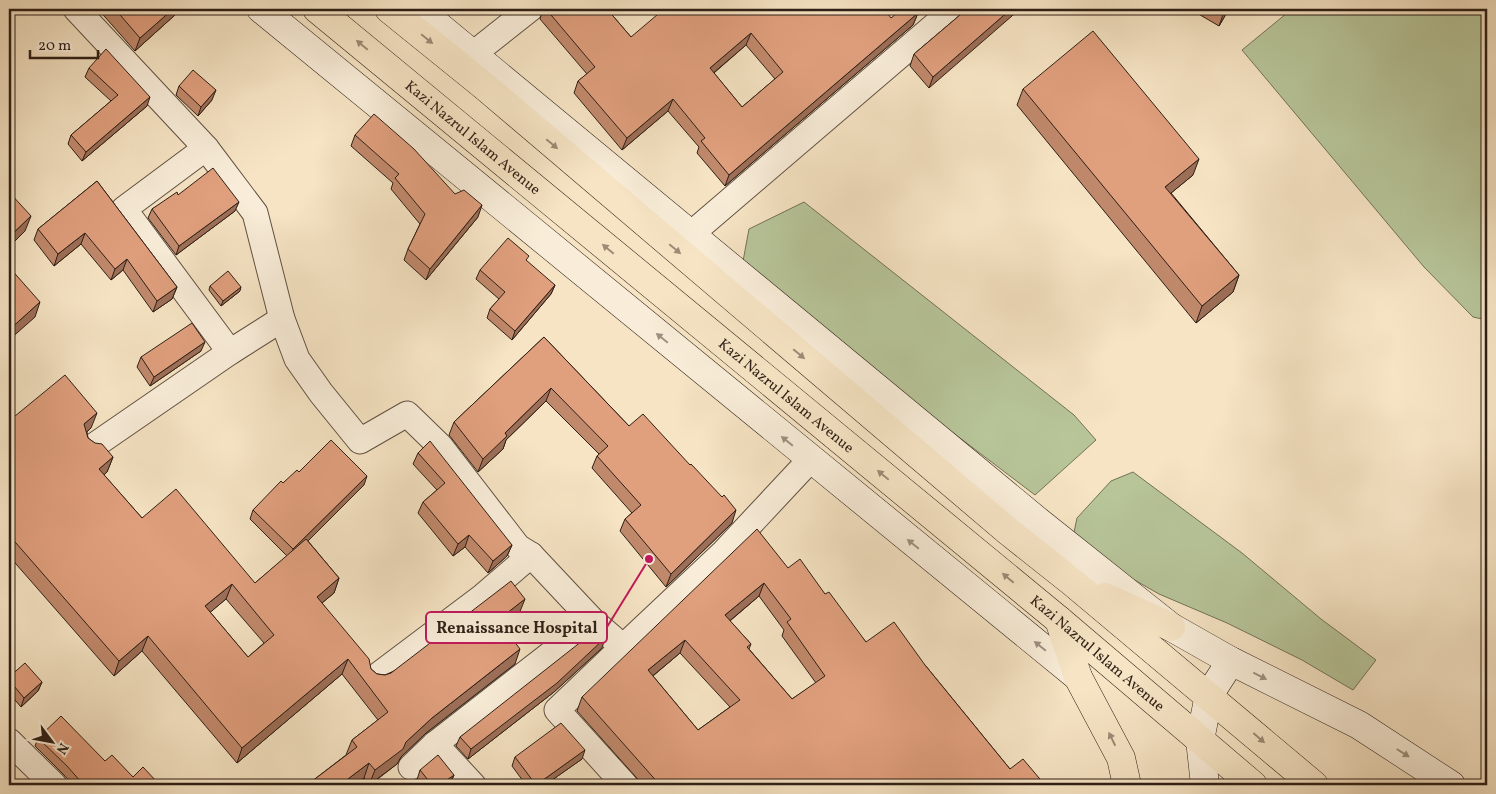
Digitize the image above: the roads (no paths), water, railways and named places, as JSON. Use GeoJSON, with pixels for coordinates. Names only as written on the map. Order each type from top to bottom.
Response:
{"type":"FeatureCollection","features":[{"type":"Feature","properties":{"kind":"main road","name":"Kazi Nazrul Islam Avenue"},"geometry":{"type":"LineString","coordinates":[[317,9],[1059,620],[1253,785]]}},
{"type":"Feature","properties":{"kind":"main road"},"geometry":{"type":"LineString","coordinates":[[389,9],[483,85],[1009,532],[1209,695],[1314,785]]}},
{"type":"Feature","properties":{"kind":"main road"},"geometry":{"type":"LineString","coordinates":[[1072,582],[1171,627]]}},
{"type":"Feature","properties":{"kind":"main road"},"geometry":{"type":"LineString","coordinates":[[1059,620],[1078,677],[1121,758],[1127,785]]}},
{"type":"Feature","properties":{"kind":"street"},"geometry":{"type":"LineString","coordinates":[[76,9],[206,148],[255,213],[282,319],[297,359],[321,393],[360,441],[407,414],[440,446],[518,547],[531,555],[593,622],[623,647]]}},
{"type":"Feature","properties":{"kind":"street"},"geometry":{"type":"LineString","coordinates":[[261,9],[810,460],[1078,677]]}},
{"type":"Feature","properties":{"kind":"street"},"geometry":{"type":"LineString","coordinates":[[418,9],[1031,516],[1171,627],[1231,661],[1359,725],[1451,785]]}},
{"type":"Feature","properties":{"kind":"street"},"geometry":{"type":"LineString","coordinates":[[473,54],[530,9]]}},
{"type":"Feature","properties":{"kind":"street"},"geometry":{"type":"LineString","coordinates":[[691,234],[954,9]]}},
{"type":"Feature","properties":{"kind":"street"},"geometry":{"type":"LineString","coordinates":[[206,148],[124,209],[230,352]]}},
{"type":"Feature","properties":{"kind":"street"},"geometry":{"type":"LineString","coordinates":[[94,445],[230,352],[282,319]]}},
{"type":"Feature","properties":{"kind":"street"},"geometry":{"type":"LineString","coordinates":[[625,785],[557,710],[724,552],[810,460]]}},
{"type":"Feature","properties":{"kind":"street"},"geometry":{"type":"LineString","coordinates":[[377,676],[482,597],[531,555]]}},
{"type":"Feature","properties":{"kind":"street"},"geometry":{"type":"LineString","coordinates":[[411,767],[435,744],[593,622]]}},
{"type":"Feature","properties":{"kind":"street"},"geometry":{"type":"LineString","coordinates":[[1205,785],[1200,740],[1209,695],[1231,661]]}},
{"type":"Feature","properties":{"kind":"street"},"geometry":{"type":"LineString","coordinates":[[9,742],[54,785]]}},
{"type":"Feature","properties":{"kind":"street"},"geometry":{"type":"LineString","coordinates":[[435,744],[473,785]]}},
{"type":"Feature","properties":{"kind":"place","name":"Renaissance Hospital"},"geometry":{"type":"Point","coordinates":[649,559]}}]}
